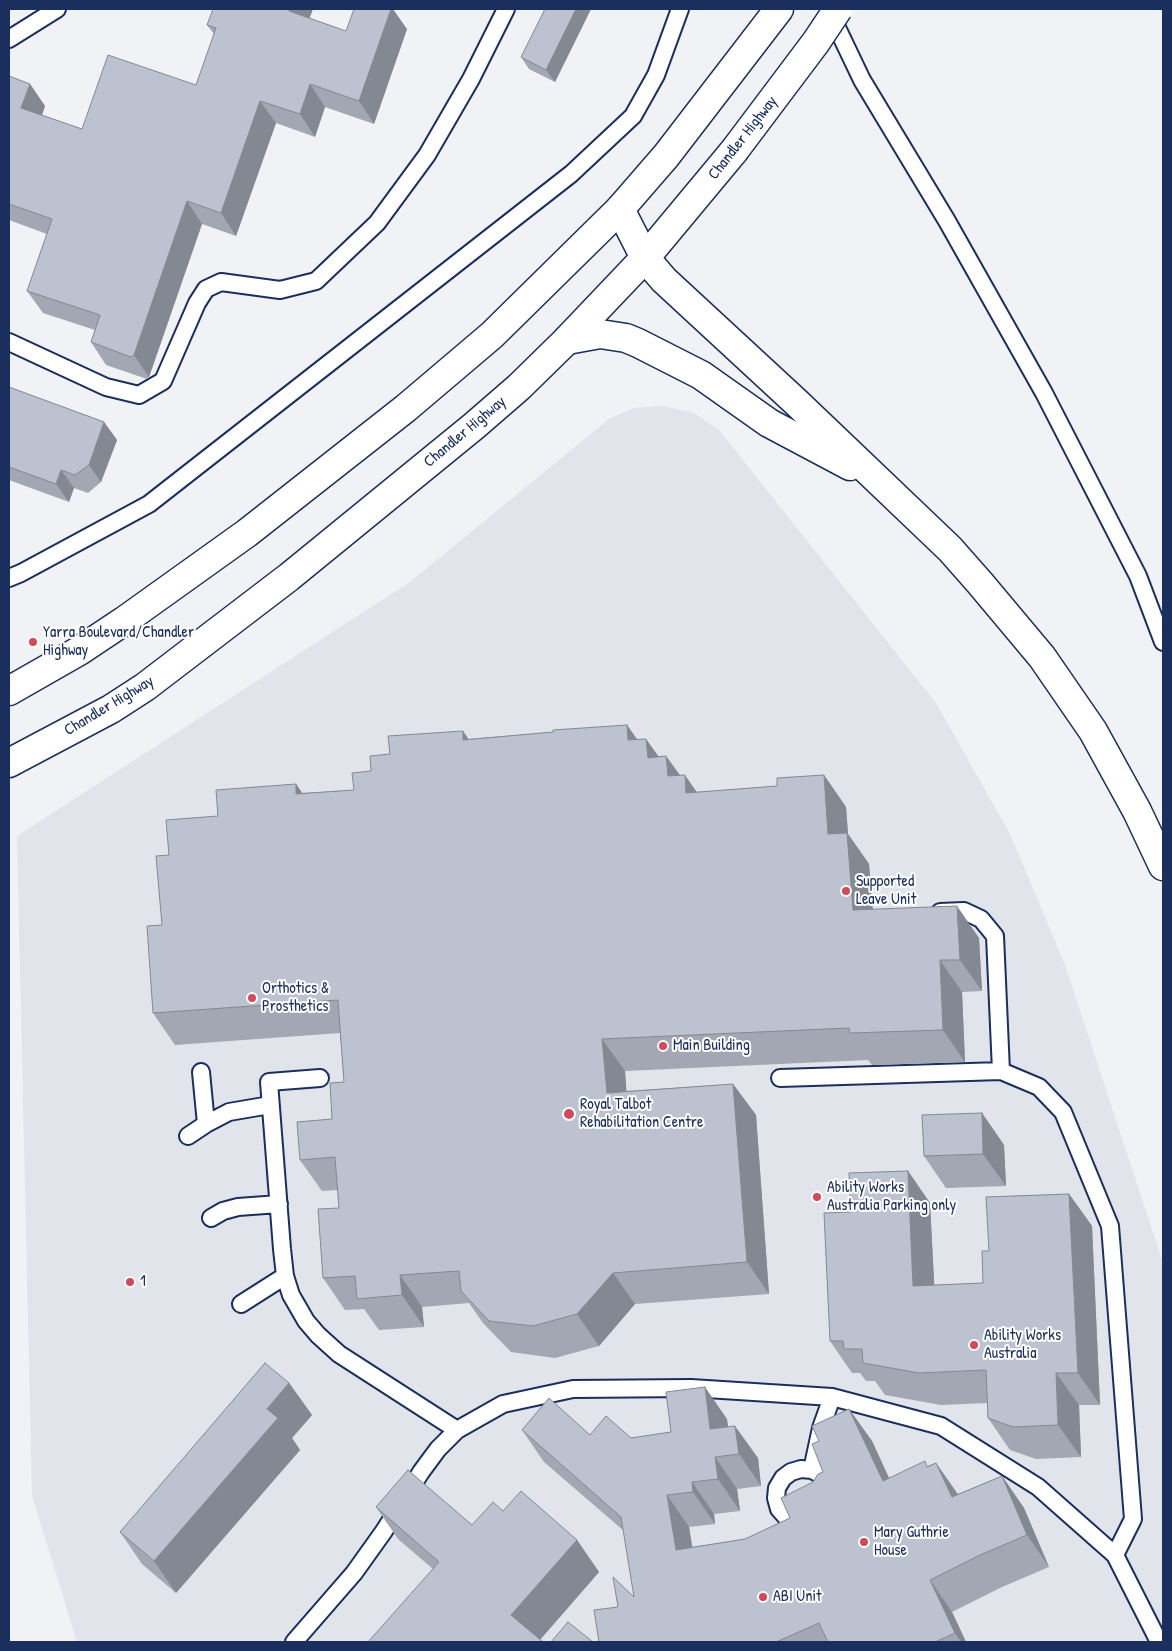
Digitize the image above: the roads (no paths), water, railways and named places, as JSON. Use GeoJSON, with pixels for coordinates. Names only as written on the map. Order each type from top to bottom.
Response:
{"type":"FeatureCollection","features":[{"type":"Feature","properties":{"kind":"main road"},"geometry":{"type":"LineString","coordinates":[[9,691],[78,651],[124,621],[247,533],[406,408],[492,335],[620,210],[666,156],[779,9]]}},
{"type":"Feature","properties":{"kind":"main road","name":"Chandler Highway"},"geometry":{"type":"LineString","coordinates":[[9,763],[111,709],[145,687],[289,576],[474,426],[519,387],[645,258],[734,151],[816,42],[838,9]]}},
{"type":"Feature","properties":{"kind":"main road"},"geometry":{"type":"LineString","coordinates":[[620,210],[645,258],[673,289],[878,480],[950,549],[980,583],[1042,658],[1093,731],[1137,811],[1163,866]]}},
{"type":"Feature","properties":{"kind":"main road"},"geometry":{"type":"LineString","coordinates":[[567,340],[600,334],[626,338],[638,343],[702,375],[769,423],[878,480]]}},
{"type":"Feature","properties":{"kind":"lane"},"geometry":{"type":"LineString","coordinates":[[9,39],[57,9]]}},
{"type":"Feature","properties":{"kind":"lane"},"geometry":{"type":"LineString","coordinates":[[9,342],[106,387],[139,395],[163,381],[197,303],[206,289],[222,282],[280,290],[316,281],[377,223],[427,155],[471,79],[506,9]]}},
{"type":"Feature","properties":{"kind":"lane"},"geometry":{"type":"LineString","coordinates":[[9,578],[149,504],[571,174],[633,116],[656,75],[680,9]]}},
{"type":"Feature","properties":{"kind":"lane"},"geometry":{"type":"LineString","coordinates":[[828,9],[862,80],[947,221],[1044,393],[1138,576],[1163,642]]}},
{"type":"Feature","properties":{"kind":"lane"},"geometry":{"type":"LineString","coordinates":[[923,912],[964,911],[981,919],[995,936],[1001,1071]]}},
{"type":"Feature","properties":{"kind":"lane"},"geometry":{"type":"LineString","coordinates":[[780,1078],[1001,1071],[1039,1087],[1064,1112],[1110,1226],[1133,1519],[1115,1555]]}},
{"type":"Feature","properties":{"kind":"lane"},"geometry":{"type":"LineString","coordinates":[[201,1072],[206,1124]]}},
{"type":"Feature","properties":{"kind":"lane"},"geometry":{"type":"LineString","coordinates":[[320,1078],[269,1082],[284,1276],[294,1302],[318,1335],[339,1354],[457,1430]]}},
{"type":"Feature","properties":{"kind":"lane"},"geometry":{"type":"LineString","coordinates":[[188,1136],[229,1112],[270,1105]]}},
{"type":"Feature","properties":{"kind":"lane"},"geometry":{"type":"LineString","coordinates":[[211,1218],[223,1211],[238,1207],[279,1204]]}},
{"type":"Feature","properties":{"kind":"lane"},"geometry":{"type":"LineString","coordinates":[[241,1304],[284,1276]]}},
{"type":"Feature","properties":{"kind":"lane"},"geometry":{"type":"LineString","coordinates":[[294,1642],[354,1573],[384,1531],[421,1472],[438,1449],[457,1430],[503,1404],[573,1389],[691,1388],[832,1397],[941,1426],[1038,1487],[1115,1555],[1159,1642]]}},
{"type":"Feature","properties":{"kind":"lane"},"geometry":{"type":"LineString","coordinates":[[812,1470],[820,1428],[832,1397]]}},
{"type":"Feature","properties":{"kind":"place","name":"Yarra Boulevard/Chandler Highway"},"geometry":{"type":"Point","coordinates":[33,642]}},
{"type":"Feature","properties":{"kind":"place","name":"Supported Leave Unit"},"geometry":{"type":"Point","coordinates":[846,891]}},
{"type":"Feature","properties":{"kind":"place","name":"Orthotics & Prosthetics"},"geometry":{"type":"Point","coordinates":[252,998]}},
{"type":"Feature","properties":{"kind":"place","name":"Main Building"},"geometry":{"type":"Point","coordinates":[663,1046]}},
{"type":"Feature","properties":{"kind":"place","name":"Royal Talbot Rehabilitation Centre"},"geometry":{"type":"Point","coordinates":[569,1114]}},
{"type":"Feature","properties":{"kind":"place","name":"Ability Works Australia Parking only"},"geometry":{"type":"Point","coordinates":[817,1197]}},
{"type":"Feature","properties":{"kind":"place","name":"1"},"geometry":{"type":"Point","coordinates":[130,1282]}},
{"type":"Feature","properties":{"kind":"place","name":"Ability Works Australia"},"geometry":{"type":"Point","coordinates":[974,1345]}},
{"type":"Feature","properties":{"kind":"place","name":"Mary Guthrie House"},"geometry":{"type":"Point","coordinates":[864,1542]}},
{"type":"Feature","properties":{"kind":"place","name":"ABI Unit"},"geometry":{"type":"Point","coordinates":[763,1597]}}]}
